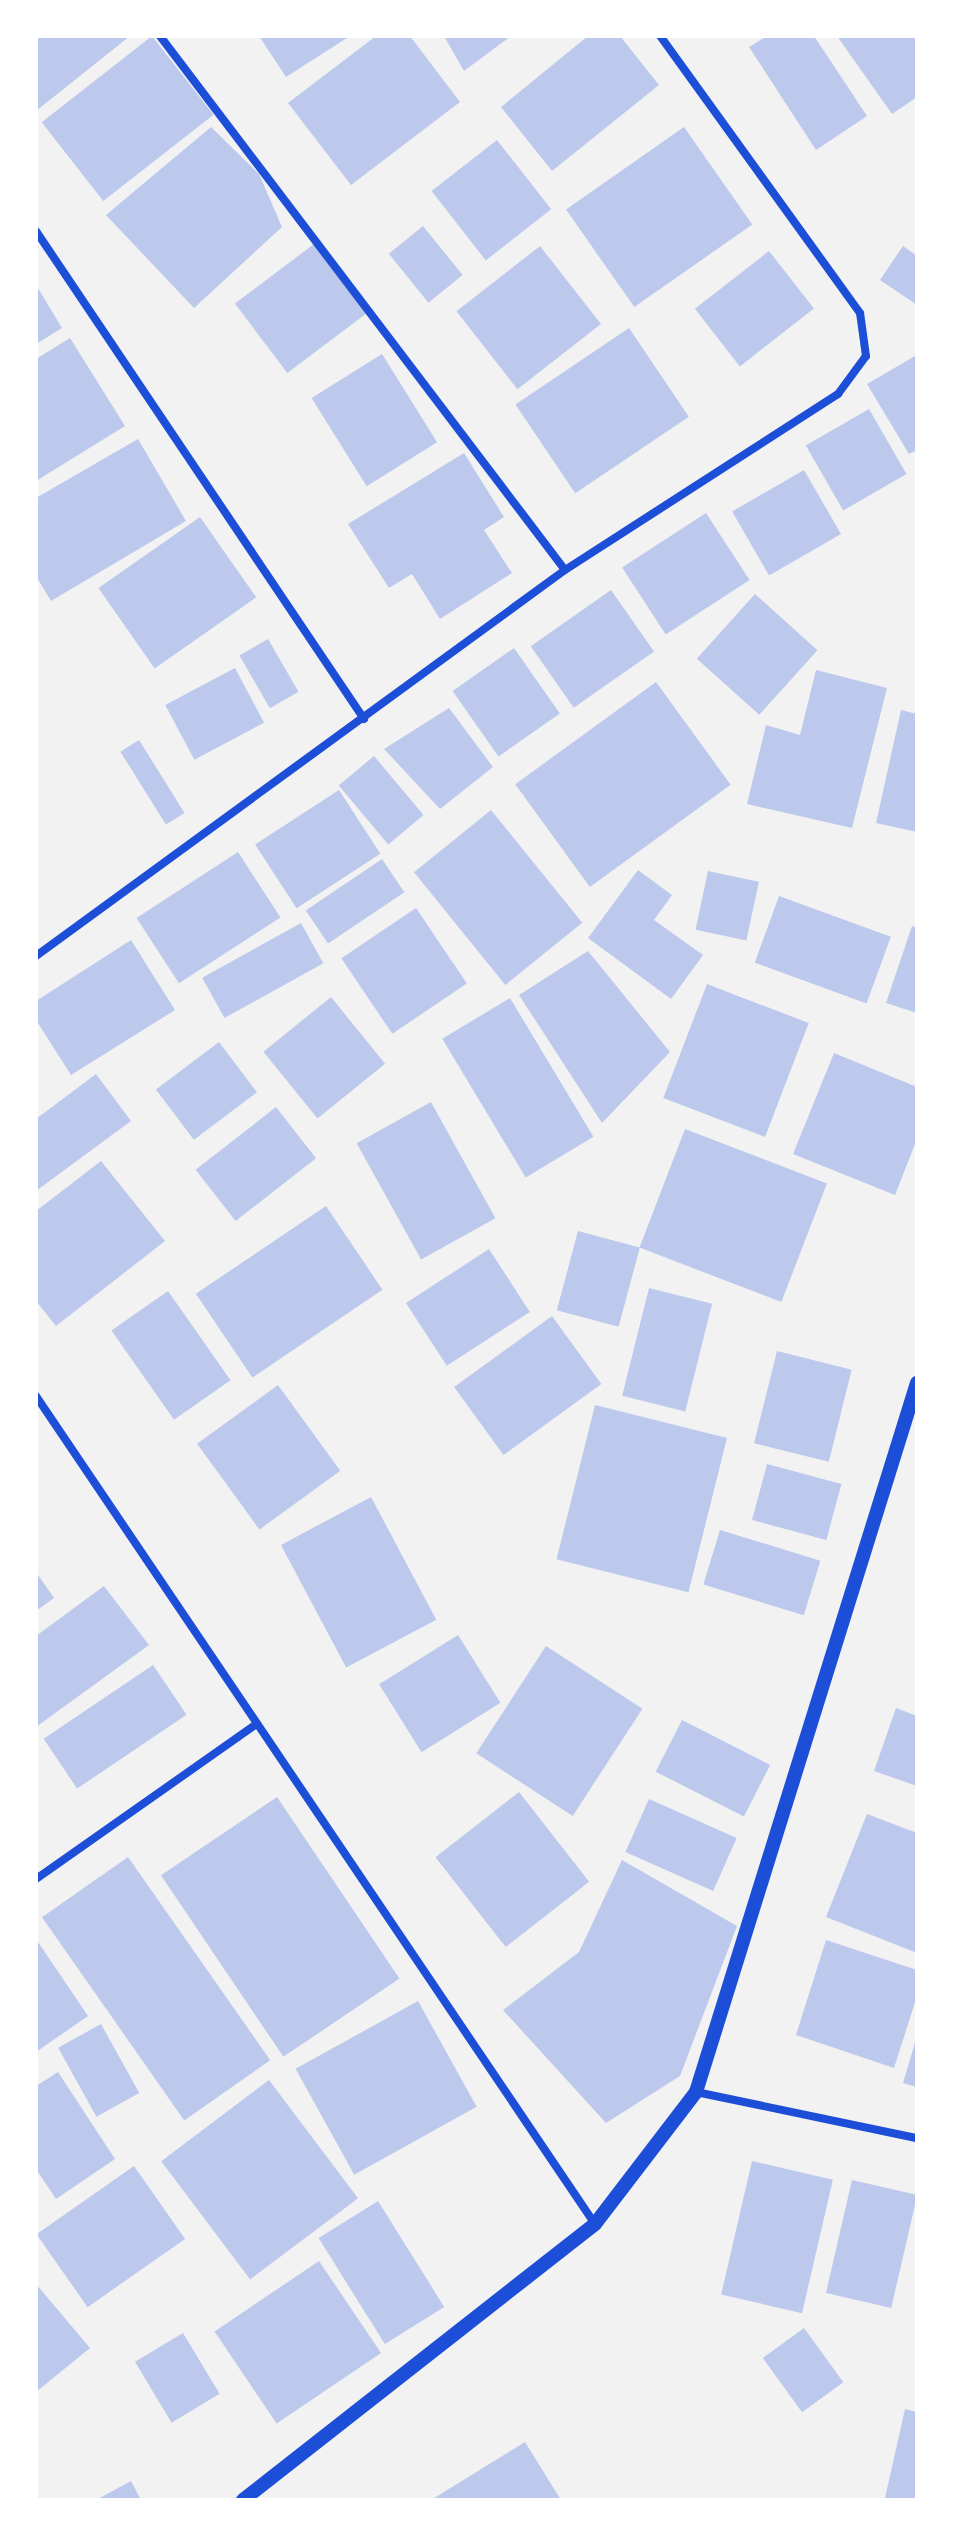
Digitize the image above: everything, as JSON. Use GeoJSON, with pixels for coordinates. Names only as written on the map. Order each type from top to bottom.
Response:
{"type":"FeatureCollection","features":[{"type":"Feature","properties":{"kind":"street"},"geometry":{"type":"LineString","coordinates":[[160,36],[565,570]]}},
{"type":"Feature","properties":{"kind":"street"},"geometry":{"type":"LineString","coordinates":[[36,956],[565,570],[838,394],[866,356],[860,313],[660,36]]}},
{"type":"Feature","properties":{"kind":"street"},"geometry":{"type":"LineString","coordinates":[[36,231],[364,719]]}},
{"type":"Feature","properties":{"kind":"street"},"geometry":{"type":"LineString","coordinates":[[243,2500],[595,2224],[696,2092],[917,1383]]}},
{"type":"Feature","properties":{"kind":"street"},"geometry":{"type":"LineString","coordinates":[[36,1396],[254,1726],[595,2224]]}},
{"type":"Feature","properties":{"kind":"street"},"geometry":{"type":"LineString","coordinates":[[36,1879],[254,1726]]}},
{"type":"Feature","properties":{"kind":"street"},"geometry":{"type":"LineString","coordinates":[[696,2092],[917,2138]]}},
{"type":"Feature","properties":{"kind":"building"},"geometry":{"type":"Polygon","coordinates":[[[36,36],[130,36],[36,111],[36,36]]]}},
{"type":"Feature","properties":{"kind":"building"},"geometry":{"type":"Polygon","coordinates":[[[152,36],[214,115],[103,201],[42,122],[152,36]]]}},
{"type":"Feature","properties":{"kind":"building"},"geometry":{"type":"Polygon","coordinates":[[[259,36],[350,36],[286,77],[259,36]]]}},
{"type":"Feature","properties":{"kind":"building"},"geometry":{"type":"Polygon","coordinates":[[[376,36],[410,36],[460,102],[351,185],[288,103],[376,36]]]}},
{"type":"Feature","properties":{"kind":"building"},"geometry":{"type":"Polygon","coordinates":[[[444,36],[511,36],[464,71],[444,36]]]}},
{"type":"Feature","properties":{"kind":"building"},"geometry":{"type":"Polygon","coordinates":[[[588,36],[620,36],[659,85],[552,171],[501,107],[588,36]]]}},
{"type":"Feature","properties":{"kind":"building"},"geometry":{"type":"Polygon","coordinates":[[[767,36],[814,36],[867,116],[816,150],[749,47],[767,36]]]}},
{"type":"Feature","properties":{"kind":"building"},"geometry":{"type":"Polygon","coordinates":[[[837,36],[917,36],[917,97],[892,114],[837,36]]]}},
{"type":"Feature","properties":{"kind":"building"},"geometry":{"type":"Polygon","coordinates":[[[211,127],[259,174],[282,227],[194,308],[106,215],[211,127]]]}},
{"type":"Feature","properties":{"kind":"building"},"geometry":{"type":"Polygon","coordinates":[[[684,127],[752,224],[634,307],[566,210],[684,127]]]}},
{"type":"Feature","properties":{"kind":"building"},"geometry":{"type":"Polygon","coordinates":[[[497,140],[551,209],[486,260],[432,191],[497,140]]]}},
{"type":"Feature","properties":{"kind":"building"},"geometry":{"type":"Polygon","coordinates":[[[423,226],[463,275],[428,303],[389,254],[423,226]]]}},
{"type":"Feature","properties":{"kind":"building"},"geometry":{"type":"Polygon","coordinates":[[[314,244],[366,313],[287,373],[235,304],[314,244]]]}},
{"type":"Feature","properties":{"kind":"building"},"geometry":{"type":"Polygon","coordinates":[[[540,246],[601,324],[517,389],[456,311],[540,246]]]}},
{"type":"Feature","properties":{"kind":"building"},"geometry":{"type":"Polygon","coordinates":[[[903,246],[917,256],[917,305],[880,280],[903,246]]]}},
{"type":"Feature","properties":{"kind":"building"},"geometry":{"type":"Polygon","coordinates":[[[769,251],[814,309],[740,366],[695,309],[769,251]]]}},
{"type":"Feature","properties":{"kind":"building"},"geometry":{"type":"Polygon","coordinates":[[[36,285],[62,328],[36,344],[36,285]]]}},
{"type":"Feature","properties":{"kind":"building"},"geometry":{"type":"Polygon","coordinates":[[[629,328],[689,417],[575,493],[515,405],[629,328]]]}},
{"type":"Feature","properties":{"kind":"building"},"geometry":{"type":"Polygon","coordinates":[[[70,338],[125,426],[36,481],[36,359],[70,338]]]}},
{"type":"Feature","properties":{"kind":"building"},"geometry":{"type":"Polygon","coordinates":[[[382,354],[437,442],[367,486],[312,398],[382,354]]]}},
{"type":"Feature","properties":{"kind":"building"},"geometry":{"type":"Polygon","coordinates":[[[915,356],[917,450],[909,454],[867,384],[915,356]]]}},
{"type":"Feature","properties":{"kind":"building"},"geometry":{"type":"Polygon","coordinates":[[[869,409],[906,474],[843,510],[806,446],[869,409]]]}},
{"type":"Feature","properties":{"kind":"building"},"geometry":{"type":"Polygon","coordinates":[[[138,439],[186,521],[51,601],[36,576],[36,498],[138,439]]]}},
{"type":"Feature","properties":{"kind":"building"},"geometry":{"type":"Polygon","coordinates":[[[464,453],[504,517],[484,530],[512,573],[440,619],[412,574],[389,588],[348,524],[464,453]]]}},
{"type":"Feature","properties":{"kind":"building"},"geometry":{"type":"Polygon","coordinates":[[[804,470],[841,534],[769,576],[732,512],[804,470]]]}},
{"type":"Feature","properties":{"kind":"building"},"geometry":{"type":"Polygon","coordinates":[[[706,513],[750,580],[666,635],[622,567],[706,513]]]}},
{"type":"Feature","properties":{"kind":"building"},"geometry":{"type":"Polygon","coordinates":[[[200,517],[256,597],[155,668],[98,588],[200,517]]]}},
{"type":"Feature","properties":{"kind":"building"},"geometry":{"type":"Polygon","coordinates":[[[611,590],[654,651],[574,708],[531,646],[611,590]]]}},
{"type":"Feature","properties":{"kind":"building"},"geometry":{"type":"Polygon","coordinates":[[[755,594],[817,650],[759,715],[697,659],[755,594]]]}},
{"type":"Feature","properties":{"kind":"building"},"geometry":{"type":"Polygon","coordinates":[[[268,639],[298,692],[270,708],[239,656],[268,639]]]}},
{"type":"Feature","properties":{"kind":"building"},"geometry":{"type":"Polygon","coordinates":[[[514,648],[560,714],[498,757],[453,691],[514,648]]]}},
{"type":"Feature","properties":{"kind":"building"},"geometry":{"type":"Polygon","coordinates":[[[235,668],[264,723],[194,760],[165,705],[235,668]]]}},
{"type":"Feature","properties":{"kind":"building"},"geometry":{"type":"Polygon","coordinates":[[[816,670],[887,688],[852,828],[747,804],[766,725],[800,735],[816,670]]]}},
{"type":"Feature","properties":{"kind":"building"},"geometry":{"type":"Polygon","coordinates":[[[656,682],[731,785],[590,887],[515,784],[656,682]]]}},
{"type":"Feature","properties":{"kind":"building"},"geometry":{"type":"Polygon","coordinates":[[[449,708],[493,767],[440,809],[384,749],[449,708]]]}},
{"type":"Feature","properties":{"kind":"building"},"geometry":{"type":"Polygon","coordinates":[[[901,710],[917,714],[917,832],[876,823],[901,710]]]}},
{"type":"Feature","properties":{"kind":"building"},"geometry":{"type":"Polygon","coordinates":[[[139,740],[185,813],[166,825],[120,752],[139,740]]]}},
{"type":"Feature","properties":{"kind":"building"},"geometry":{"type":"Polygon","coordinates":[[[374,756],[423,815],[388,845],[339,786],[374,756]]]}},
{"type":"Feature","properties":{"kind":"building"},"geometry":{"type":"Polygon","coordinates":[[[339,790],[380,854],[297,908],[255,844],[339,790]]]}},
{"type":"Feature","properties":{"kind":"building"},"geometry":{"type":"Polygon","coordinates":[[[491,810],[582,923],[505,985],[414,872],[491,810]]]}},
{"type":"Feature","properties":{"kind":"building"},"geometry":{"type":"Polygon","coordinates":[[[238,852],[280,917],[179,983],[137,918],[238,852]]]}},
{"type":"Feature","properties":{"kind":"building"},"geometry":{"type":"Polygon","coordinates":[[[382,859],[404,892],[328,944],[306,910],[382,859]]]}},
{"type":"Feature","properties":{"kind":"building"},"geometry":{"type":"Polygon","coordinates":[[[638,870],[672,895],[654,920],[703,955],[671,999],[588,938],[638,870]]]}},
{"type":"Feature","properties":{"kind":"building"},"geometry":{"type":"Polygon","coordinates":[[[708,871],[759,882],[746,941],[696,930],[708,871]]]}},
{"type":"Feature","properties":{"kind":"building"},"geometry":{"type":"Polygon","coordinates":[[[779,896],[891,937],[867,1003],[755,963],[779,896]]]}},
{"type":"Feature","properties":{"kind":"building"},"geometry":{"type":"Polygon","coordinates":[[[416,908],[467,983],[392,1034],[341,958],[416,908]]]}},
{"type":"Feature","properties":{"kind":"building"},"geometry":{"type":"Polygon","coordinates":[[[301,923],[323,963],[224,1018],[202,978],[301,923]]]}},
{"type":"Feature","properties":{"kind":"building"},"geometry":{"type":"Polygon","coordinates":[[[912,926],[917,928],[917,1013],[886,1003],[912,926]]]}},
{"type":"Feature","properties":{"kind":"building"},"geometry":{"type":"Polygon","coordinates":[[[131,940],[175,1010],[71,1075],[36,1020],[36,1001],[131,940]]]}},
{"type":"Feature","properties":{"kind":"building"},"geometry":{"type":"Polygon","coordinates":[[[588,951],[670,1052],[602,1123],[519,995],[588,951]]]}},
{"type":"Feature","properties":{"kind":"building"},"geometry":{"type":"Polygon","coordinates":[[[707,984],[809,1023],[765,1137],[663,1098],[707,984]]]}},
{"type":"Feature","properties":{"kind":"building"},"geometry":{"type":"Polygon","coordinates":[[[331,997],[385,1064],[318,1119],[263,1052],[331,997]]]}},
{"type":"Feature","properties":{"kind":"building"},"geometry":{"type":"Polygon","coordinates":[[[510,998],[593,1137],[526,1178],[442,1039],[510,998]]]}},
{"type":"Feature","properties":{"kind":"building"},"geometry":{"type":"Polygon","coordinates":[[[219,1042],[257,1092],[194,1140],[156,1090],[219,1042]]]}},
{"type":"Feature","properties":{"kind":"building"},"geometry":{"type":"Polygon","coordinates":[[[834,1053],[917,1087],[917,1139],[895,1195],[793,1154],[834,1053]]]}},
{"type":"Feature","properties":{"kind":"building"},"geometry":{"type":"Polygon","coordinates":[[[96,1074],[131,1121],[36,1191],[36,1119],[96,1074]]]}},
{"type":"Feature","properties":{"kind":"building"},"geometry":{"type":"Polygon","coordinates":[[[431,1102],[495,1218],[421,1260],[357,1143],[431,1102]]]}},
{"type":"Feature","properties":{"kind":"building"},"geometry":{"type":"Polygon","coordinates":[[[276,1107],[316,1158],[236,1221],[196,1170],[276,1107]]]}},
{"type":"Feature","properties":{"kind":"building"},"geometry":{"type":"Polygon","coordinates":[[[685,1129],[827,1183],[781,1302],[639,1248],[685,1129]]]}},
{"type":"Feature","properties":{"kind":"building"},"geometry":{"type":"Polygon","coordinates":[[[101,1161],[165,1241],[56,1326],[36,1301],[36,1211],[101,1161]]]}},
{"type":"Feature","properties":{"kind":"building"},"geometry":{"type":"Polygon","coordinates":[[[326,1206],[382,1290],[252,1378],[196,1294],[326,1206]]]}},
{"type":"Feature","properties":{"kind":"building"},"geometry":{"type":"Polygon","coordinates":[[[578,1231],[640,1248],[619,1327],[557,1310],[578,1231]]]}},
{"type":"Feature","properties":{"kind":"building"},"geometry":{"type":"Polygon","coordinates":[[[489,1249],[530,1312],[447,1366],[406,1303],[489,1249]]]}},
{"type":"Feature","properties":{"kind":"building"},"geometry":{"type":"Polygon","coordinates":[[[649,1288],[712,1304],[685,1411],[622,1396],[649,1288]]]}},
{"type":"Feature","properties":{"kind":"building"},"geometry":{"type":"Polygon","coordinates":[[[168,1291],[231,1380],[174,1420],[111,1331],[168,1291]]]}},
{"type":"Feature","properties":{"kind":"building"},"geometry":{"type":"Polygon","coordinates":[[[552,1316],[601,1384],[503,1455],[454,1387],[552,1316]]]}},
{"type":"Feature","properties":{"kind":"building"},"geometry":{"type":"Polygon","coordinates":[[[777,1351],[852,1370],[829,1462],[754,1443],[777,1351]]]}},
{"type":"Feature","properties":{"kind":"building"},"geometry":{"type":"Polygon","coordinates":[[[278,1385],[340,1471],[259,1530],[197,1444],[278,1385]]]}},
{"type":"Feature","properties":{"kind":"building"},"geometry":{"type":"Polygon","coordinates":[[[595,1405],[727,1438],[688,1592],[557,1559],[595,1405]]]}},
{"type":"Feature","properties":{"kind":"building"},"geometry":{"type":"Polygon","coordinates":[[[767,1464],[841,1484],[826,1540],[752,1520],[767,1464]]]}},
{"type":"Feature","properties":{"kind":"building"},"geometry":{"type":"Polygon","coordinates":[[[371,1497],[436,1620],[346,1668],[281,1545],[371,1497]]]}},
{"type":"Feature","properties":{"kind":"building"},"geometry":{"type":"Polygon","coordinates":[[[720,1530],[820,1561],[804,1615],[703,1585],[720,1530]]]}},
{"type":"Feature","properties":{"kind":"building"},"geometry":{"type":"Polygon","coordinates":[[[36,1572],[54,1598],[36,1611],[36,1572]]]}},
{"type":"Feature","properties":{"kind":"building"},"geometry":{"type":"Polygon","coordinates":[[[104,1586],[149,1645],[36,1727],[36,1636],[104,1586]]]}},
{"type":"Feature","properties":{"kind":"building"},"geometry":{"type":"Polygon","coordinates":[[[458,1635],[500,1703],[422,1752],[379,1684],[458,1635]]]}},
{"type":"Feature","properties":{"kind":"building"},"geometry":{"type":"Polygon","coordinates":[[[546,1646],[642,1709],[573,1816],[476,1753],[546,1646]]]}},
{"type":"Feature","properties":{"kind":"building"},"geometry":{"type":"Polygon","coordinates":[[[153,1665],[187,1715],[77,1789],[44,1739],[153,1665]]]}},
{"type":"Feature","properties":{"kind":"building"},"geometry":{"type":"Polygon","coordinates":[[[896,1708],[917,1716],[917,1786],[874,1771],[896,1708]]]}},
{"type":"Feature","properties":{"kind":"building"},"geometry":{"type":"Polygon","coordinates":[[[682,1720],[770,1765],[744,1817],[656,1772],[682,1720]]]}},
{"type":"Feature","properties":{"kind":"building"},"geometry":{"type":"Polygon","coordinates":[[[519,1792],[589,1882],[506,1947],[435,1857],[519,1792]]]}},
{"type":"Feature","properties":{"kind":"building"},"geometry":{"type":"Polygon","coordinates":[[[277,1797],[399,1979],[283,2057],[161,1875],[277,1797]]]}},
{"type":"Feature","properties":{"kind":"building"},"geometry":{"type":"Polygon","coordinates":[[[649,1799],[737,1838],[713,1891],[625,1852],[649,1799]]]}},
{"type":"Feature","properties":{"kind":"building"},"geometry":{"type":"Polygon","coordinates":[[[867,1814],[917,1833],[917,1953],[826,1917],[867,1814]]]}},
{"type":"Feature","properties":{"kind":"building"},"geometry":{"type":"Polygon","coordinates":[[[128,1857],[270,2060],[184,2120],[42,1917],[128,1857]]]}},
{"type":"Feature","properties":{"kind":"building"},"geometry":{"type":"Polygon","coordinates":[[[622,1860],[737,1926],[680,2076],[606,2123],[503,2010],[579,1952],[622,1860]]]}},
{"type":"Feature","properties":{"kind":"building"},"geometry":{"type":"Polygon","coordinates":[[[36,1939],[88,2016],[36,2052],[36,1939]]]}},
{"type":"Feature","properties":{"kind":"building"},"geometry":{"type":"Polygon","coordinates":[[[826,1940],[917,1970],[917,1996],[894,2068],[796,2035],[826,1940]]]}},
{"type":"Feature","properties":{"kind":"building"},"geometry":{"type":"Polygon","coordinates":[[[418,2001],[477,2107],[354,2175],[296,2069],[418,2001]]]}},
{"type":"Feature","properties":{"kind":"building"},"geometry":{"type":"Polygon","coordinates":[[[101,2024],[139,2093],[96,2117],[58,2048],[101,2024]]]}},
{"type":"Feature","properties":{"kind":"building"},"geometry":{"type":"Polygon","coordinates":[[[917,2036],[917,2087],[903,2083],[917,2036]]]}},
{"type":"Feature","properties":{"kind":"building"},"geometry":{"type":"Polygon","coordinates":[[[58,2072],[115,2159],[56,2199],[36,2169],[36,2086],[58,2072]]]}},
{"type":"Feature","properties":{"kind":"building"},"geometry":{"type":"Polygon","coordinates":[[[269,2080],[358,2198],[250,2279],[161,2161],[269,2080]]]}},
{"type":"Feature","properties":{"kind":"building"},"geometry":{"type":"Polygon","coordinates":[[[752,2161],[833,2180],[802,2313],[721,2294],[752,2161]]]}},
{"type":"Feature","properties":{"kind":"building"},"geometry":{"type":"Polygon","coordinates":[[[134,2166],[185,2239],[88,2307],[37,2234],[134,2166]]]}},
{"type":"Feature","properties":{"kind":"building"},"geometry":{"type":"Polygon","coordinates":[[[852,2180],[917,2195],[891,2308],[826,2293],[852,2180]]]}},
{"type":"Feature","properties":{"kind":"building"},"geometry":{"type":"Polygon","coordinates":[[[378,2201],[444,2307],[385,2344],[319,2238],[378,2201]]]}},
{"type":"Feature","properties":{"kind":"building"},"geometry":{"type":"Polygon","coordinates":[[[319,2261],[381,2353],[277,2423],[215,2331],[319,2261]]]}},
{"type":"Feature","properties":{"kind":"building"},"geometry":{"type":"Polygon","coordinates":[[[36,2284],[90,2348],[36,2392],[36,2284]]]}},
{"type":"Feature","properties":{"kind":"building"},"geometry":{"type":"Polygon","coordinates":[[[804,2328],[843,2382],[802,2412],[763,2358],[804,2328]]]}},
{"type":"Feature","properties":{"kind":"building"},"geometry":{"type":"Polygon","coordinates":[[[183,2333],[220,2394],[172,2423],[135,2362],[183,2333]]]}},
{"type":"Feature","properties":{"kind":"building"},"geometry":{"type":"Polygon","coordinates":[[[905,2409],[917,2412],[917,2500],[885,2498],[905,2409]]]}},
{"type":"Feature","properties":{"kind":"building"},"geometry":{"type":"Polygon","coordinates":[[[525,2442],[561,2500],[431,2500],[525,2442]]]}},
{"type":"Feature","properties":{"kind":"building"},"geometry":{"type":"Polygon","coordinates":[[[131,2481],[141,2500],[96,2500],[131,2481]]]}}]}
